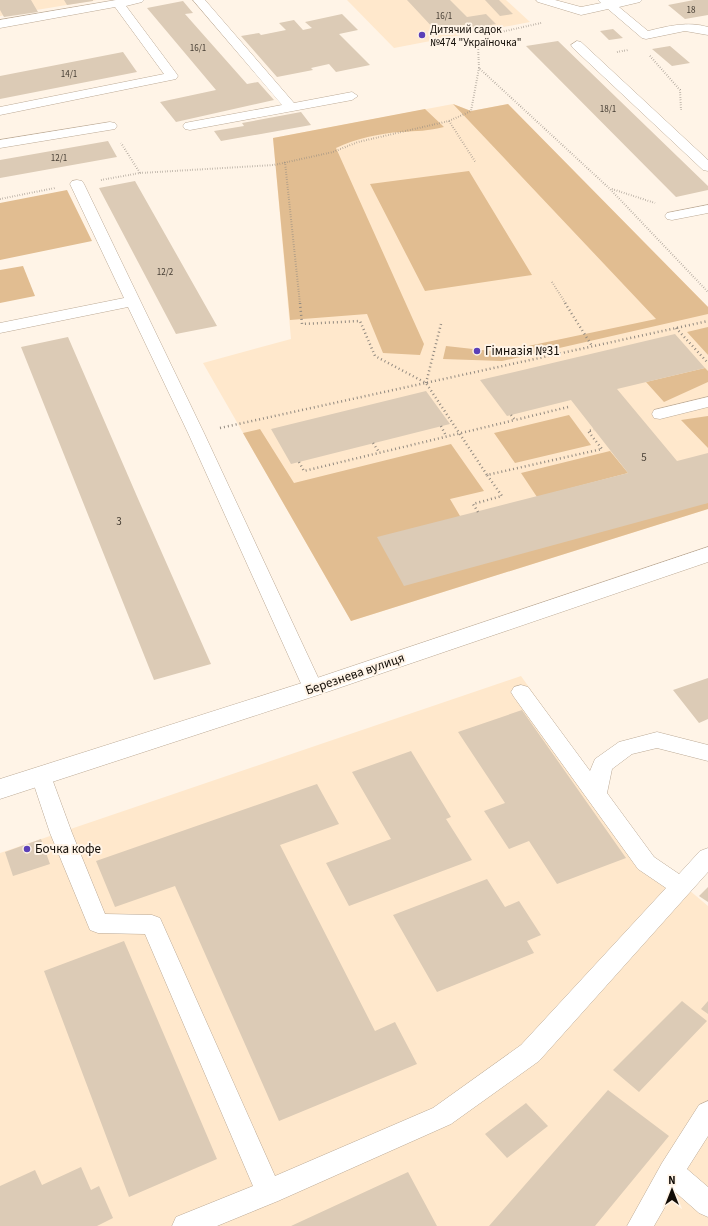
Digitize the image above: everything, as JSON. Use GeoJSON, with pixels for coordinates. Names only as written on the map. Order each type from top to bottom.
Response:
{"type":"FeatureCollection","features":[{"type":"Feature","properties":{"kind":"street","name":"Березнева вулиця"},"geometry":{"type":"LineString","coordinates":[[0,789],[313,688],[708,554]]}},
{"type":"Feature","properties":{"kind":"lane"},"geometry":{"type":"LineString","coordinates":[[0,24],[138,0]]}},
{"type":"Feature","properties":{"kind":"lane"},"geometry":{"type":"LineString","coordinates":[[199,0],[291,107]]}},
{"type":"Feature","properties":{"kind":"lane"},"geometry":{"type":"LineString","coordinates":[[542,0],[581,10],[608,3],[636,0]]}},
{"type":"Feature","properties":{"kind":"lane"},"geometry":{"type":"LineString","coordinates":[[608,3],[646,35],[686,28],[702,28],[708,31]]}},
{"type":"Feature","properties":{"kind":"lane"},"geometry":{"type":"LineString","coordinates":[[0,111],[172,76],[118,4]]}},
{"type":"Feature","properties":{"kind":"lane"},"geometry":{"type":"LineString","coordinates":[[577,45],[708,167]]}},
{"type":"Feature","properties":{"kind":"lane"},"geometry":{"type":"LineString","coordinates":[[190,126],[352,96]]}},
{"type":"Feature","properties":{"kind":"lane"},"geometry":{"type":"LineString","coordinates":[[0,144],[110,126]]}},
{"type":"Feature","properties":{"kind":"lane"},"geometry":{"type":"LineString","coordinates":[[77,184],[196,433],[313,688]]}},
{"type":"Feature","properties":{"kind":"lane"},"geometry":{"type":"LineString","coordinates":[[672,216],[708,209]]}},
{"type":"Feature","properties":{"kind":"lane"},"geometry":{"type":"LineString","coordinates":[[0,328],[133,302]]}},
{"type":"Feature","properties":{"kind":"lane"},"geometry":{"type":"LineString","coordinates":[[660,414],[708,402]]}},
{"type":"Feature","properties":{"kind":"lane"},"geometry":{"type":"LineString","coordinates":[[521,692],[646,863],[681,887]]}},
{"type":"Feature","properties":{"kind":"lane"},"geometry":{"type":"LineString","coordinates":[[596,794],[602,765],[626,748],[658,740],[708,753]]}},
{"type":"Feature","properties":{"kind":"lane"},"geometry":{"type":"LineString","coordinates":[[41,776],[61,833],[98,923],[152,925],[269,1192]]}},
{"type":"Feature","properties":{"kind":"lane"},"geometry":{"type":"LineString","coordinates":[[185,1226],[269,1192],[442,1116],[530,1053],[708,857]]}},
{"type":"Feature","properties":{"kind":"lane"},"geometry":{"type":"LineString","coordinates":[[640,1226],[671,1172],[708,1113]]}},
{"type":"Feature","properties":{"kind":"lane"},"geometry":{"type":"LineString","coordinates":[[671,1172],[708,1204]]}},
{"type":"Feature","properties":{"kind":"path"},"geometry":{"type":"LineString","coordinates":[[140,173],[274,165],[333,152],[358,142],[449,121],[471,111],[479,68],[478,45],[492,34],[550,21],[581,10]]}},
{"type":"Feature","properties":{"kind":"path"},"geometry":{"type":"LineString","coordinates":[[641,47],[646,35]]}},
{"type":"Feature","properties":{"kind":"path"},"geometry":{"type":"LineString","coordinates":[[590,58],[641,47]]}},
{"type":"Feature","properties":{"kind":"path"},"geometry":{"type":"LineString","coordinates":[[641,47],[680,90],[682,143]]}},
{"type":"Feature","properties":{"kind":"path"},"geometry":{"type":"LineString","coordinates":[[479,68],[610,189],[708,292]]}},
{"type":"Feature","properties":{"kind":"path"},"geometry":{"type":"LineString","coordinates":[[449,121],[476,163]]}},
{"type":"Feature","properties":{"kind":"path"},"geometry":{"type":"LineString","coordinates":[[284,162],[302,324],[360,321],[375,356],[426,383],[502,496],[473,504],[478,512]]}},
{"type":"Feature","properties":{"kind":"path"},"geometry":{"type":"LineString","coordinates":[[552,282],[592,346]]}},
{"type":"Feature","properties":{"kind":"path"},"geometry":{"type":"LineString","coordinates":[[196,433],[708,321]]}},
{"type":"Feature","properties":{"kind":"path"},"geometry":{"type":"LineString","coordinates":[[426,383],[441,324]]}},
{"type":"Feature","properties":{"kind":"path"},"geometry":{"type":"LineString","coordinates":[[676,328],[708,363]]}},
{"type":"Feature","properties":{"kind":"path"},"geometry":{"type":"LineString","coordinates":[[299,462],[304,471],[568,407]]}},
{"type":"Feature","properties":{"kind":"path"},"geometry":{"type":"LineString","coordinates":[[511,414],[515,420]]}},
{"type":"Feature","properties":{"kind":"path"},"geometry":{"type":"LineString","coordinates":[[441,426],[446,436]]}},
{"type":"Feature","properties":{"kind":"path"},"geometry":{"type":"LineString","coordinates":[[488,475],[602,449],[588,431],[594,430]]}},
{"type":"Feature","properties":{"kind":"path"},"geometry":{"type":"LineString","coordinates":[[373,443],[378,452]]}},
{"type":"Feature","properties":{"kind":"shaded area"},"geometry":{"type":"Polygon","coordinates":[[[0,0],[97,0],[0,16],[0,0]]]}},
{"type":"Feature","properties":{"kind":"shaded area","name":"Дитячий садок №474 \"Україночка\""},"geometry":{"type":"Polygon","coordinates":[[[347,0],[506,0],[530,22],[394,48],[347,0]]]}},
{"type":"Feature","properties":{"kind":"shaded area","name":"Гімназія №31"},"geometry":{"type":"Polygon","coordinates":[[[453,104],[471,111],[508,104],[708,307],[708,509],[351,621],[203,363],[291,339],[273,138],[453,104]]]}},
{"type":"Feature","properties":{"kind":"shaded area"},"geometry":{"type":"Polygon","coordinates":[[[453,104],[471,111],[508,104],[708,307],[708,314],[502,361],[443,359],[446,346],[500,352],[656,319],[453,104]]]}},
{"type":"Feature","properties":{"kind":"shaded area"},"geometry":{"type":"Polygon","coordinates":[[[425,109],[444,127],[376,135],[359,139],[336,148],[424,344],[420,355],[383,353],[367,314],[290,320],[273,138],[425,109]]]}},
{"type":"Feature","properties":{"kind":"shaded area"},"geometry":{"type":"Polygon","coordinates":[[[469,171],[532,275],[425,291],[370,184],[469,171]]]}},
{"type":"Feature","properties":{"kind":"shaded area"},"geometry":{"type":"Polygon","coordinates":[[[67,190],[92,241],[0,260],[0,203],[67,190]]]}},
{"type":"Feature","properties":{"kind":"shaded area"},"geometry":{"type":"Polygon","coordinates":[[[23,266],[35,296],[0,303],[0,270],[23,266]]]}},
{"type":"Feature","properties":{"kind":"shaded area"},"geometry":{"type":"Polygon","coordinates":[[[708,327],[708,355],[687,332],[708,327]]]}},
{"type":"Feature","properties":{"kind":"shaded area"},"geometry":{"type":"Polygon","coordinates":[[[705,368],[708,371],[708,382],[664,402],[646,382],[705,368]]]}},
{"type":"Feature","properties":{"kind":"shaded area"},"geometry":{"type":"Polygon","coordinates":[[[569,415],[591,445],[515,463],[494,433],[569,415]]]}},
{"type":"Feature","properties":{"kind":"shaded area"},"geometry":{"type":"Polygon","coordinates":[[[708,416],[708,448],[681,420],[708,416]]]}},
{"type":"Feature","properties":{"kind":"shaded area"},"geometry":{"type":"Polygon","coordinates":[[[260,429],[294,483],[451,444],[484,491],[450,499],[460,516],[708,503],[708,509],[351,621],[243,433],[260,429]]]}},
{"type":"Feature","properties":{"kind":"shaded area"},"geometry":{"type":"Polygon","coordinates":[[[610,451],[628,473],[537,497],[521,473],[610,451]]]}},
{"type":"Feature","properties":{"kind":"shaded area"},"geometry":{"type":"Polygon","coordinates":[[[521,676],[651,858],[708,906],[708,1226],[0,1226],[0,853],[521,676]]]}},
{"type":"Feature","properties":{"kind":"building"},"geometry":{"type":"Polygon","coordinates":[[[0,0],[31,0],[38,12],[4,17],[0,10],[0,0]]]}},
{"type":"Feature","properties":{"kind":"building"},"geometry":{"type":"Polygon","coordinates":[[[64,0],[93,0],[93,1],[67,5],[64,0]]]}},
{"type":"Feature","properties":{"kind":"building"},"geometry":{"type":"Polygon","coordinates":[[[407,0],[450,0],[467,17],[486,14],[496,24],[473,28],[469,24],[435,30],[407,0]]]}},
{"type":"Feature","properties":{"kind":"building"},"geometry":{"type":"Polygon","coordinates":[[[485,0],[499,0],[513,14],[500,16],[485,0]]]}},
{"type":"Feature","properties":{"kind":"building"},"geometry":{"type":"Polygon","coordinates":[[[694,0],[708,0],[708,15],[685,19],[668,5],[694,0]]]}},
{"type":"Feature","properties":{"kind":"building"},"geometry":{"type":"Polygon","coordinates":[[[183,1],[193,13],[185,14],[247,84],[258,82],[274,100],[176,122],[160,102],[216,90],[147,8],[183,1]]]}},
{"type":"Feature","properties":{"kind":"building"},"geometry":{"type":"Polygon","coordinates":[[[342,14],[358,30],[339,34],[370,65],[336,72],[329,64],[311,68],[313,70],[277,77],[241,36],[259,33],[261,35],[286,30],[279,23],[294,20],[303,30],[312,28],[305,22],[342,14]]]}},
{"type":"Feature","properties":{"kind":"building"},"geometry":{"type":"Polygon","coordinates":[[[613,29],[623,38],[609,40],[600,31],[613,29]]]}},
{"type":"Feature","properties":{"kind":"building"},"geometry":{"type":"Polygon","coordinates":[[[558,41],[708,186],[708,190],[676,197],[526,46],[558,41]]]}},
{"type":"Feature","properties":{"kind":"building"},"geometry":{"type":"Polygon","coordinates":[[[670,46],[690,63],[672,66],[652,49],[670,46]]]}},
{"type":"Feature","properties":{"kind":"building"},"geometry":{"type":"Polygon","coordinates":[[[123,52],[137,72],[0,99],[0,76],[123,52]]]}},
{"type":"Feature","properties":{"kind":"building"},"geometry":{"type":"Polygon","coordinates":[[[301,112],[311,125],[221,141],[214,131],[244,126],[242,123],[301,112]]]}},
{"type":"Feature","properties":{"kind":"building"},"geometry":{"type":"Polygon","coordinates":[[[108,141],[117,157],[0,178],[0,160],[108,141]]]}},
{"type":"Feature","properties":{"kind":"building"},"geometry":{"type":"Polygon","coordinates":[[[135,181],[217,326],[176,334],[99,188],[135,181]]]}},
{"type":"Feature","properties":{"kind":"building"},"geometry":{"type":"Polygon","coordinates":[[[675,334],[705,368],[617,389],[677,461],[708,453],[708,503],[404,586],[377,537],[628,473],[571,400],[507,416],[480,380],[675,334]]]}},
{"type":"Feature","properties":{"kind":"building"},"geometry":{"type":"Polygon","coordinates":[[[68,337],[211,664],[154,680],[21,347],[68,337]]]}},
{"type":"Feature","properties":{"kind":"building"},"geometry":{"type":"Polygon","coordinates":[[[426,391],[450,424],[291,464],[271,429],[426,391]]]}},
{"type":"Feature","properties":{"kind":"building"},"geometry":{"type":"Polygon","coordinates":[[[708,678],[708,719],[699,723],[673,690],[708,678]]]}},
{"type":"Feature","properties":{"kind":"building"},"geometry":{"type":"Polygon","coordinates":[[[522,710],[626,858],[557,884],[529,841],[509,849],[484,811],[505,803],[458,732],[522,710]]]}},
{"type":"Feature","properties":{"kind":"building"},"geometry":{"type":"Polygon","coordinates":[[[411,751],[451,817],[446,819],[472,860],[349,906],[326,863],[391,839],[352,772],[411,751]]]}},
{"type":"Feature","properties":{"kind":"building"},"geometry":{"type":"Polygon","coordinates":[[[317,784],[339,824],[280,845],[375,1031],[395,1022],[417,1064],[279,1121],[175,886],[115,907],[96,861],[317,784]]]}},
{"type":"Feature","properties":{"kind":"building"},"geometry":{"type":"Polygon","coordinates":[[[41,839],[50,864],[13,876],[5,852],[41,839]]]}},
{"type":"Feature","properties":{"kind":"building"},"geometry":{"type":"Polygon","coordinates":[[[487,879],[505,907],[519,901],[541,935],[527,941],[534,953],[437,992],[393,915],[487,879]]]}},
{"type":"Feature","properties":{"kind":"building"},"geometry":{"type":"Polygon","coordinates":[[[708,887],[708,902],[699,896],[708,887]]]}},
{"type":"Feature","properties":{"kind":"building"},"geometry":{"type":"Polygon","coordinates":[[[124,941],[217,1159],[129,1197],[44,971],[124,941]]]}},
{"type":"Feature","properties":{"kind":"building"},"geometry":{"type":"Polygon","coordinates":[[[682,1001],[707,1021],[639,1092],[613,1070],[682,1001]]]}},
{"type":"Feature","properties":{"kind":"building"},"geometry":{"type":"Polygon","coordinates":[[[708,1001],[708,1014],[701,1009],[708,1001]]]}},
{"type":"Feature","properties":{"kind":"building"},"geometry":{"type":"Polygon","coordinates":[[[608,1090],[669,1136],[595,1226],[489,1226],[608,1090]]]}},
{"type":"Feature","properties":{"kind":"building"},"geometry":{"type":"Polygon","coordinates":[[[526,1103],[548,1126],[507,1158],[485,1134],[526,1103]]]}},
{"type":"Feature","properties":{"kind":"building"},"geometry":{"type":"Polygon","coordinates":[[[81,1167],[91,1190],[99,1186],[113,1218],[97,1226],[0,1226],[0,1186],[35,1170],[42,1185],[81,1167]]]}},
{"type":"Feature","properties":{"kind":"building"},"geometry":{"type":"Polygon","coordinates":[[[408,1172],[437,1226],[291,1226],[408,1172]]]}},
{"type":"Feature","properties":{"kind":"place","name":"Дитячий садок №474 \"Україночка\""},"geometry":{"type":"Point","coordinates":[422,35]}},
{"type":"Feature","properties":{"kind":"place","name":"Гімназія №31"},"geometry":{"type":"Point","coordinates":[477,351]}},
{"type":"Feature","properties":{"kind":"place","name":"Бочка кофе"},"geometry":{"type":"Point","coordinates":[27,849]}}]}
